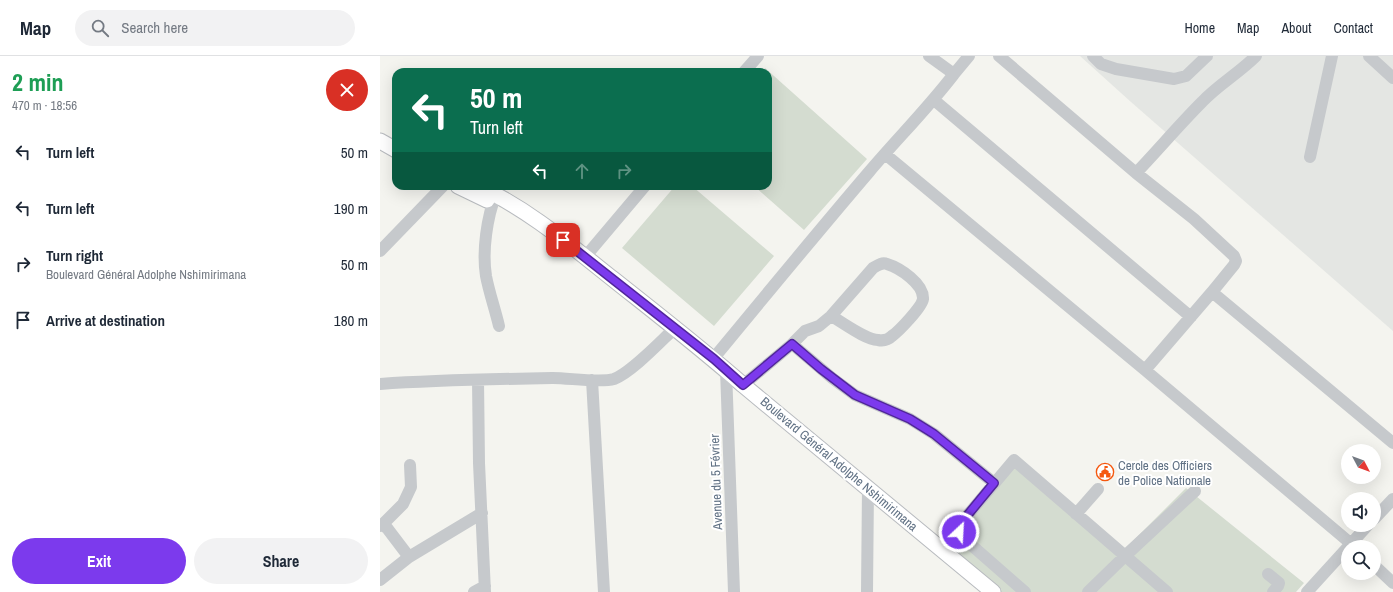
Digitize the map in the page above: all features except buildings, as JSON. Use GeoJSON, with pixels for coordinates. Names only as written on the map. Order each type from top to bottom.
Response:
{"type":"FeatureCollection","features":[{"type":"Feature","properties":{"kind":"main road"},"geometry":{"type":"LineString","coordinates":[[380,141],[392,147]]}},
{"type":"Feature","properties":{"kind":"main road","name":"Boulevard Général Adolphe Nshimirimana"},"geometry":{"type":"LineString","coordinates":[[470,190],[494,198],[529,214],[585,256],[714,359],[743,385],[993,592]]}},
{"type":"Feature","properties":{"kind":"main road","name":"Boulevard Général Adolphe Nshimirimana"},"geometry":{"type":"LineString","coordinates":[[483,190],[494,198]]}},
{"type":"Feature","properties":{"kind":"street"},"geometry":{"type":"LineString","coordinates":[[748,68],[758,56]]}},
{"type":"Feature","properties":{"kind":"street"},"geometry":{"type":"LineString","coordinates":[[928,56],[954,74]]}},
{"type":"Feature","properties":{"kind":"street"},"geometry":{"type":"LineString","coordinates":[[714,359],[805,247],[884,154],[934,100],[969,56]]}},
{"type":"Feature","properties":{"kind":"street"},"geometry":{"type":"LineString","coordinates":[[999,56],[1136,173],[1194,219],[1234,256],[1236,261],[1234,265],[1145,370]]}},
{"type":"Feature","properties":{"kind":"street"},"geometry":{"type":"LineString","coordinates":[[1093,56],[1101,64],[1116,69],[1174,80],[1186,76],[1207,56]]}},
{"type":"Feature","properties":{"kind":"street"},"geometry":{"type":"LineString","coordinates":[[1136,173],[1202,102],[1220,85],[1237,73],[1256,56]]}},
{"type":"Feature","properties":{"kind":"street"},"geometry":{"type":"LineString","coordinates":[[1310,157],[1332,56]]}},
{"type":"Feature","properties":{"kind":"street"},"geometry":{"type":"LineString","coordinates":[[1369,56],[1392,74]]}},
{"type":"Feature","properties":{"kind":"street"},"geometry":{"type":"LineString","coordinates":[[934,100],[1191,316]]}},
{"type":"Feature","properties":{"kind":"street"},"geometry":{"type":"LineString","coordinates":[[884,154],[1145,370],[1347,540]]}},
{"type":"Feature","properties":{"kind":"street"},"geometry":{"type":"LineString","coordinates":[[380,251],[439,190]]}},
{"type":"Feature","properties":{"kind":"street"},"geometry":{"type":"LineString","coordinates":[[585,256],[642,190]]}},
{"type":"Feature","properties":{"kind":"street"},"geometry":{"type":"LineString","coordinates":[[494,198],[484,248],[484,255],[486,275],[499,326]]}},
{"type":"Feature","properties":{"kind":"street"},"geometry":{"type":"LineString","coordinates":[[743,385],[805,332],[819,326],[831,316],[873,268],[880,264],[886,264],[904,273],[921,289],[923,299],[919,309],[892,336],[885,340],[876,340],[867,337],[831,316]]}},
{"type":"Feature","properties":{"kind":"street"},"geometry":{"type":"LineString","coordinates":[[1212,292],[1393,443]]}},
{"type":"Feature","properties":{"kind":"street"},"geometry":{"type":"LineString","coordinates":[[380,384],[556,378],[592,380],[614,379],[644,357],[674,328]]}},
{"type":"Feature","properties":{"kind":"street"},"geometry":{"type":"LineString","coordinates":[[792,344],[855,395],[910,419],[928,430],[994,483]]}},
{"type":"Feature","properties":{"kind":"street","name":"Avenue du 5 Février"},"geometry":{"type":"LineString","coordinates":[[726,370],[734,592]]}},
{"type":"Feature","properties":{"kind":"street"},"geometry":{"type":"LineString","coordinates":[[478,380],[482,513],[481,590]]}},
{"type":"Feature","properties":{"kind":"street"},"geometry":{"type":"LineString","coordinates":[[592,380],[604,592]]}},
{"type":"Feature","properties":{"kind":"street"},"geometry":{"type":"LineString","coordinates":[[1025,592],[961,536],[959,532],[961,523],[1014,460],[1167,592]]}},
{"type":"Feature","properties":{"kind":"street"},"geometry":{"type":"LineString","coordinates":[[409,557],[387,528],[381,525],[403,504],[411,486],[410,465]]}},
{"type":"Feature","properties":{"kind":"street"},"geometry":{"type":"LineString","coordinates":[[867,592],[868,488]]}},
{"type":"Feature","properties":{"kind":"street"},"geometry":{"type":"LineString","coordinates":[[1076,514],[1098,489]]}},
{"type":"Feature","properties":{"kind":"street"},"geometry":{"type":"LineString","coordinates":[[1088,592],[1195,491]]}},
{"type":"Feature","properties":{"kind":"street"},"geometry":{"type":"LineString","coordinates":[[1381,512],[1393,499]]}},
{"type":"Feature","properties":{"kind":"street"},"geometry":{"type":"LineString","coordinates":[[380,580],[409,557],[482,513]]}},
{"type":"Feature","properties":{"kind":"street"},"geometry":{"type":"LineString","coordinates":[[1309,591],[1341,558]]}},
{"type":"Feature","properties":{"kind":"street"},"geometry":{"type":"LineString","coordinates":[[1381,572],[1393,583]]}},
{"type":"Feature","properties":{"kind":"street"},"geometry":{"type":"LineString","coordinates":[[1268,574],[1279,583],[1273,592]]}},
{"type":"Feature","properties":{"kind":"shaded area"},"geometry":{"type":"Polygon","coordinates":[[[1080,56],[1393,56],[1393,331],[1131,102],[1080,56]]]}},
{"type":"Feature","properties":{"kind":"shaded area"},"geometry":{"type":"Polygon","coordinates":[[[772,74],[867,159],[804,230],[759,190],[772,190],[772,74]]]}},
{"type":"Feature","properties":{"kind":"shaded area"},"geometry":{"type":"Polygon","coordinates":[[[672,190],[697,190],[774,256],[714,326],[622,248],[672,190]]]}},
{"type":"Feature","properties":{"kind":"shaded area"},"geometry":{"type":"Polygon","coordinates":[[[1016,463],[1122,552],[1186,488],[1304,583],[1296,592],[994,592],[941,548],[1016,463]]]}},
{"type":"Feature","properties":{"kind":"place","name":"Cercle des Officiers de Police Nationale"},"geometry":{"type":"Point","coordinates":[1105,472]}},
{"type":"Feature","properties":{"kind":"route"},"geometry":{"type":"LineString","coordinates":[[563,240],[714,359],[743,385],[792,344],[832,378],[855,395],[910,419],[934,434],[994,483],[961,523],[959,532]]}}]}
